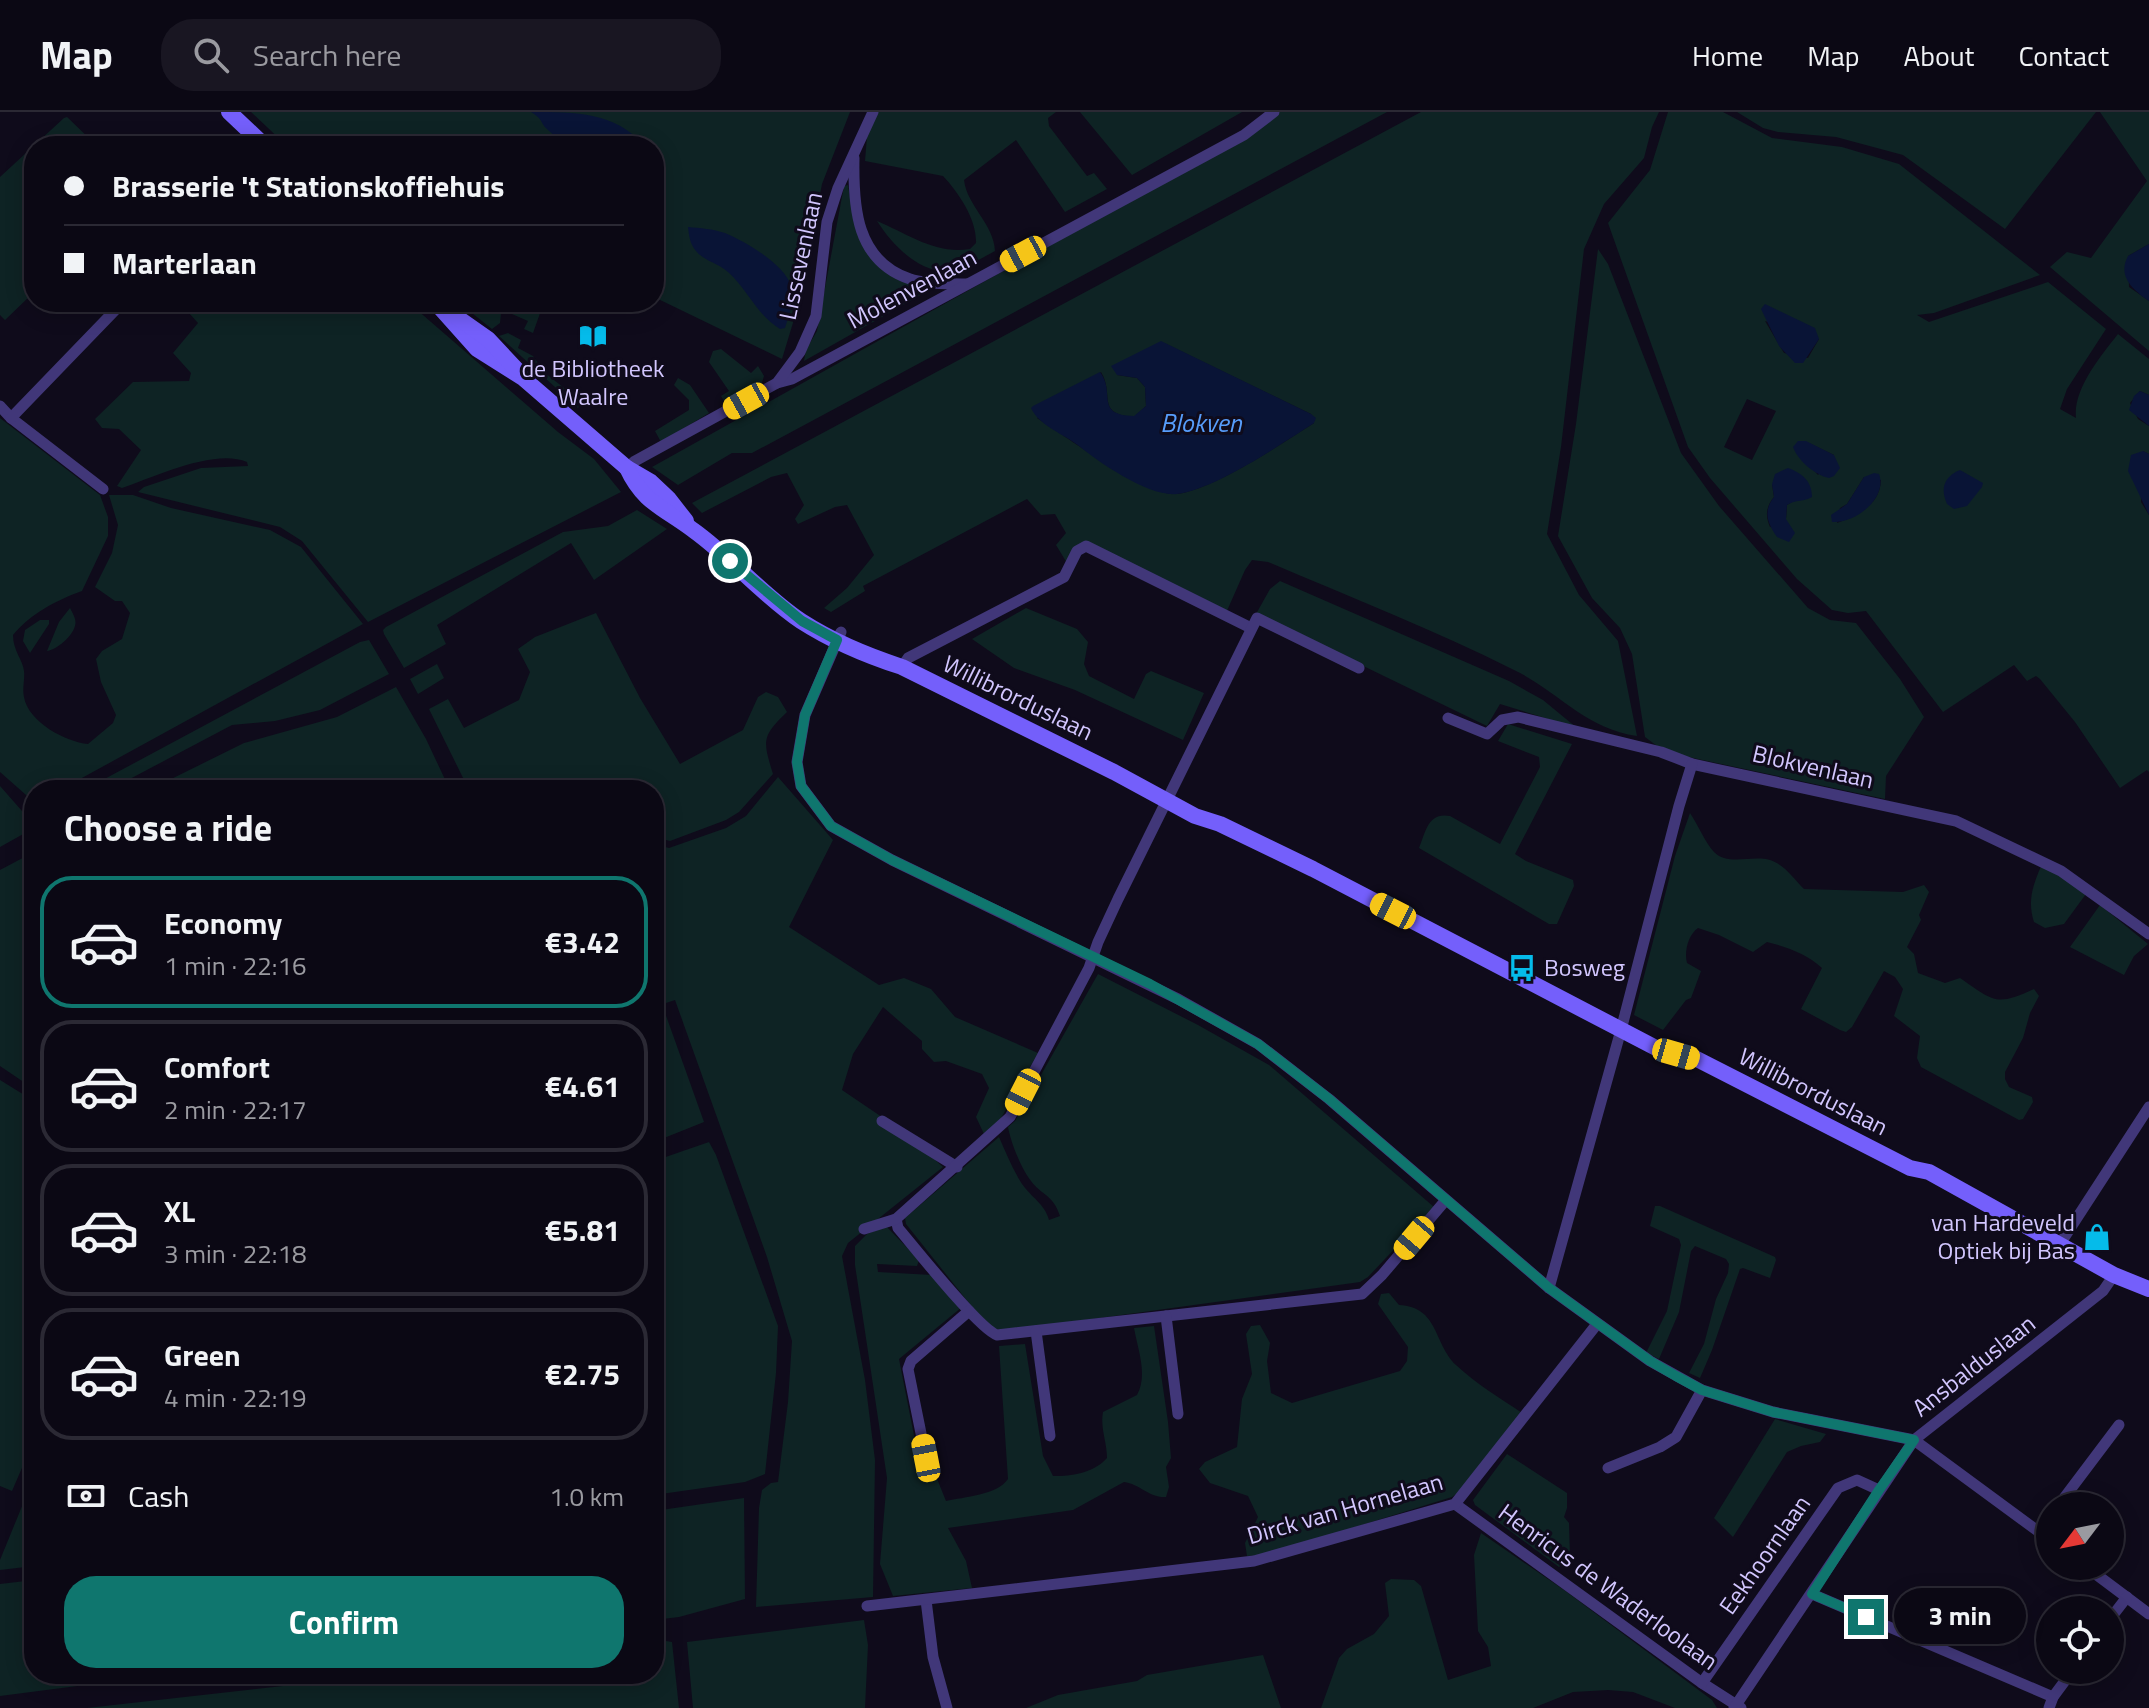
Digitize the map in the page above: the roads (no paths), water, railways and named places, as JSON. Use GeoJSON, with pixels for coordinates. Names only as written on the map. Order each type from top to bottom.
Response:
{"type":"FeatureCollection","features":[{"type":"Feature","properties":{"kind":"main road"},"geometry":{"type":"LineString","coordinates":[[229,112],[254,136]]}},
{"type":"Feature","properties":{"kind":"main road","name":"Willibrorduslaan"},"geometry":{"type":"LineString","coordinates":[[448,312],[488,339],[523,378],[627,468],[643,495],[662,512],[692,529],[802,621],[839,636],[874,658],[902,667],[1169,799],[1195,816],[1220,824],[1313,869],[1553,995],[1622,1025],[1658,1049],[1694,1059],[1910,1168],[1929,1172],[2114,1275],[2149,1289]]}},
{"type":"Feature","properties":{"kind":"street","name":"Lissevenlaan"},"geometry":{"type":"LineString","coordinates":[[627,468],[777,383],[800,352],[816,316],[827,222],[838,188],[873,112]]}},
{"type":"Feature","properties":{"kind":"street","name":"Molenvenlaan"},"geometry":{"type":"LineString","coordinates":[[777,383],[792,379],[1244,135],[1274,112]]}},
{"type":"Feature","properties":{"kind":"street","name":"Lissevenlaan"},"geometry":{"type":"LineString","coordinates":[[854,152],[854,189],[861,233],[877,261],[911,280],[968,284]]}},
{"type":"Feature","properties":{"kind":"street"},"geometry":{"type":"LineString","coordinates":[[11,418],[113,312]]}},
{"type":"Feature","properties":{"kind":"street"},"geometry":{"type":"LineString","coordinates":[[0,406],[11,418],[103,489]]}},
{"type":"Feature","properties":{"kind":"street"},"geometry":{"type":"LineString","coordinates":[[902,667],[908,658],[1064,577],[1077,551],[1086,546],[1251,628]]}},
{"type":"Feature","properties":{"kind":"street"},"geometry":{"type":"LineString","coordinates":[[864,1229],[896,1219],[1010,1117],[1093,956],[1257,618],[1359,668]]}},
{"type":"Feature","properties":{"kind":"street","name":"Ansbalduslaan"},"geometry":{"type":"LineString","coordinates":[[839,636],[805,715],[797,762],[801,786],[818,813],[831,826],[848,838],[1178,999],[1258,1044],[1329,1099],[1549,1288],[1650,1361],[1702,1390],[1773,1412],[1914,1440],[2103,1291],[2114,1275]]}},
{"type":"Feature","properties":{"kind":"street","name":"Blokvenlaan"},"geometry":{"type":"LineString","coordinates":[[1448,718],[1487,734],[1502,720],[1518,717],[1661,752],[1692,764],[1956,821],[2061,871],[2149,934]]}},
{"type":"Feature","properties":{"kind":"street"},"geometry":{"type":"LineString","coordinates":[[1549,1288],[1692,764]]}},
{"type":"Feature","properties":{"kind":"street"},"geometry":{"type":"LineString","coordinates":[[2060,1244],[2149,1107]]}},
{"type":"Feature","properties":{"kind":"street"},"geometry":{"type":"LineString","coordinates":[[882,1121],[957,1167]]}},
{"type":"Feature","properties":{"kind":"street"},"geometry":{"type":"LineString","coordinates":[[896,1219],[898,1228],[969,1311],[990,1333],[997,1335],[1362,1294],[1445,1201]]}},
{"type":"Feature","properties":{"kind":"street"},"geometry":{"type":"LineString","coordinates":[[926,1458],[908,1369],[911,1361],[969,1311]]}},
{"type":"Feature","properties":{"kind":"street"},"geometry":{"type":"LineString","coordinates":[[1166,1316],[1178,1414]]}},
{"type":"Feature","properties":{"kind":"street","name":"Dirck van Hornelaan"},"geometry":{"type":"LineString","coordinates":[[867,1606],[1254,1561],[1455,1504],[1597,1324]]}},
{"type":"Feature","properties":{"kind":"street"},"geometry":{"type":"LineString","coordinates":[[1036,1331],[1050,1436]]}},
{"type":"Feature","properties":{"kind":"street"},"geometry":{"type":"LineString","coordinates":[[1608,1468],[1660,1447],[1676,1437],[1702,1390]]}},
{"type":"Feature","properties":{"kind":"street"},"geometry":{"type":"LineString","coordinates":[[2069,1492],[2119,1425]]}},
{"type":"Feature","properties":{"kind":"street"},"geometry":{"type":"LineString","coordinates":[[1737,1707],[1914,1440],[2036,1530]]}},
{"type":"Feature","properties":{"kind":"street","name":"Eekhoornlaan"},"geometry":{"type":"LineString","coordinates":[[1702,1683],[1838,1488],[1857,1480],[1879,1490]]}},
{"type":"Feature","properties":{"kind":"street","name":"Henricus de Waderloolaan"},"geometry":{"type":"LineString","coordinates":[[1455,1504],[1737,1707]]}},
{"type":"Feature","properties":{"kind":"street"},"geometry":{"type":"LineString","coordinates":[[2104,1580],[2149,1614]]}},
{"type":"Feature","properties":{"kind":"street"},"geometry":{"type":"LineString","coordinates":[[1812,1594],[2051,1702],[2063,1684]]}},
{"type":"Feature","properties":{"kind":"street"},"geometry":{"type":"LineString","coordinates":[[2124,1601],[2127,1597]]}},
{"type":"Feature","properties":{"kind":"street"},"geometry":{"type":"LineString","coordinates":[[926,1600],[933,1657],[947,1708]]}},
{"type":"Feature","properties":{"kind":"water"},"geometry":{"type":"Polygon","coordinates":[[[531,112],[594,116],[621,126],[634,136],[556,136],[531,112]]]}},
{"type":"Feature","properties":{"kind":"water"},"geometry":{"type":"Polygon","coordinates":[[[688,227],[725,233],[753,247],[781,270],[792,291],[785,328],[780,329],[765,317],[728,272],[699,254],[691,243],[688,227]]]}},
{"type":"Feature","properties":{"kind":"water"},"geometry":{"type":"Polygon","coordinates":[[[2149,244],[2149,301],[2132,287],[2124,270],[2128,256],[2149,244]]]}},
{"type":"Feature","properties":{"kind":"water"},"geometry":{"type":"Polygon","coordinates":[[[1765,304],[1815,328],[1819,339],[1803,363],[1795,363],[1779,346],[1761,309],[1765,304]]]}},
{"type":"Feature","properties":{"kind":"water","name":"Blokven"},"geometry":{"type":"Polygon","coordinates":[[[1161,341],[1311,414],[1316,418],[1314,423],[1210,484],[1177,494],[1139,485],[1046,425],[1031,408],[1100,372],[1110,407],[1122,415],[1134,416],[1146,406],[1145,387],[1137,378],[1117,375],[1111,366],[1161,341]]]}},
{"type":"Feature","properties":{"kind":"water"},"geometry":{"type":"Polygon","coordinates":[[[2140,391],[2149,395],[2149,426],[2129,410],[2134,396],[2140,391]]]}},
{"type":"Feature","properties":{"kind":"water"},"geometry":{"type":"Polygon","coordinates":[[[1798,441],[1806,441],[1834,455],[1840,468],[1834,476],[1824,476],[1803,462],[1793,447],[1798,441]]]}},
{"type":"Feature","properties":{"kind":"water"},"geometry":{"type":"Polygon","coordinates":[[[2143,451],[2149,454],[2149,515],[2128,471],[2131,455],[2143,451]]]}},
{"type":"Feature","properties":{"kind":"water"},"geometry":{"type":"Polygon","coordinates":[[[1788,468],[1805,478],[1812,497],[1787,505],[1786,519],[1795,533],[1789,542],[1777,537],[1767,512],[1774,497],[1772,484],[1775,474],[1788,468]]]}},
{"type":"Feature","properties":{"kind":"water"},"geometry":{"type":"Polygon","coordinates":[[[1960,470],[1983,483],[1967,506],[1954,509],[1947,504],[1944,488],[1950,476],[1960,470]]]}},
{"type":"Feature","properties":{"kind":"water"},"geometry":{"type":"Polygon","coordinates":[[[1879,474],[1881,483],[1868,508],[1850,519],[1832,522],[1831,515],[1847,504],[1864,477],[1879,474]]]}},
{"type":"Feature","properties":{"kind":"place","name":"de Bibliotheek Waalre"},"geometry":{"type":"Point","coordinates":[593,336]}},
{"type":"Feature","properties":{"kind":"place","name":"Bosweg"},"geometry":{"type":"Point","coordinates":[1522,968]}},
{"type":"Feature","properties":{"kind":"place","name":"van Hardeveld Optiek bij Bas"},"geometry":{"type":"Point","coordinates":[2097,1237]}}]}
